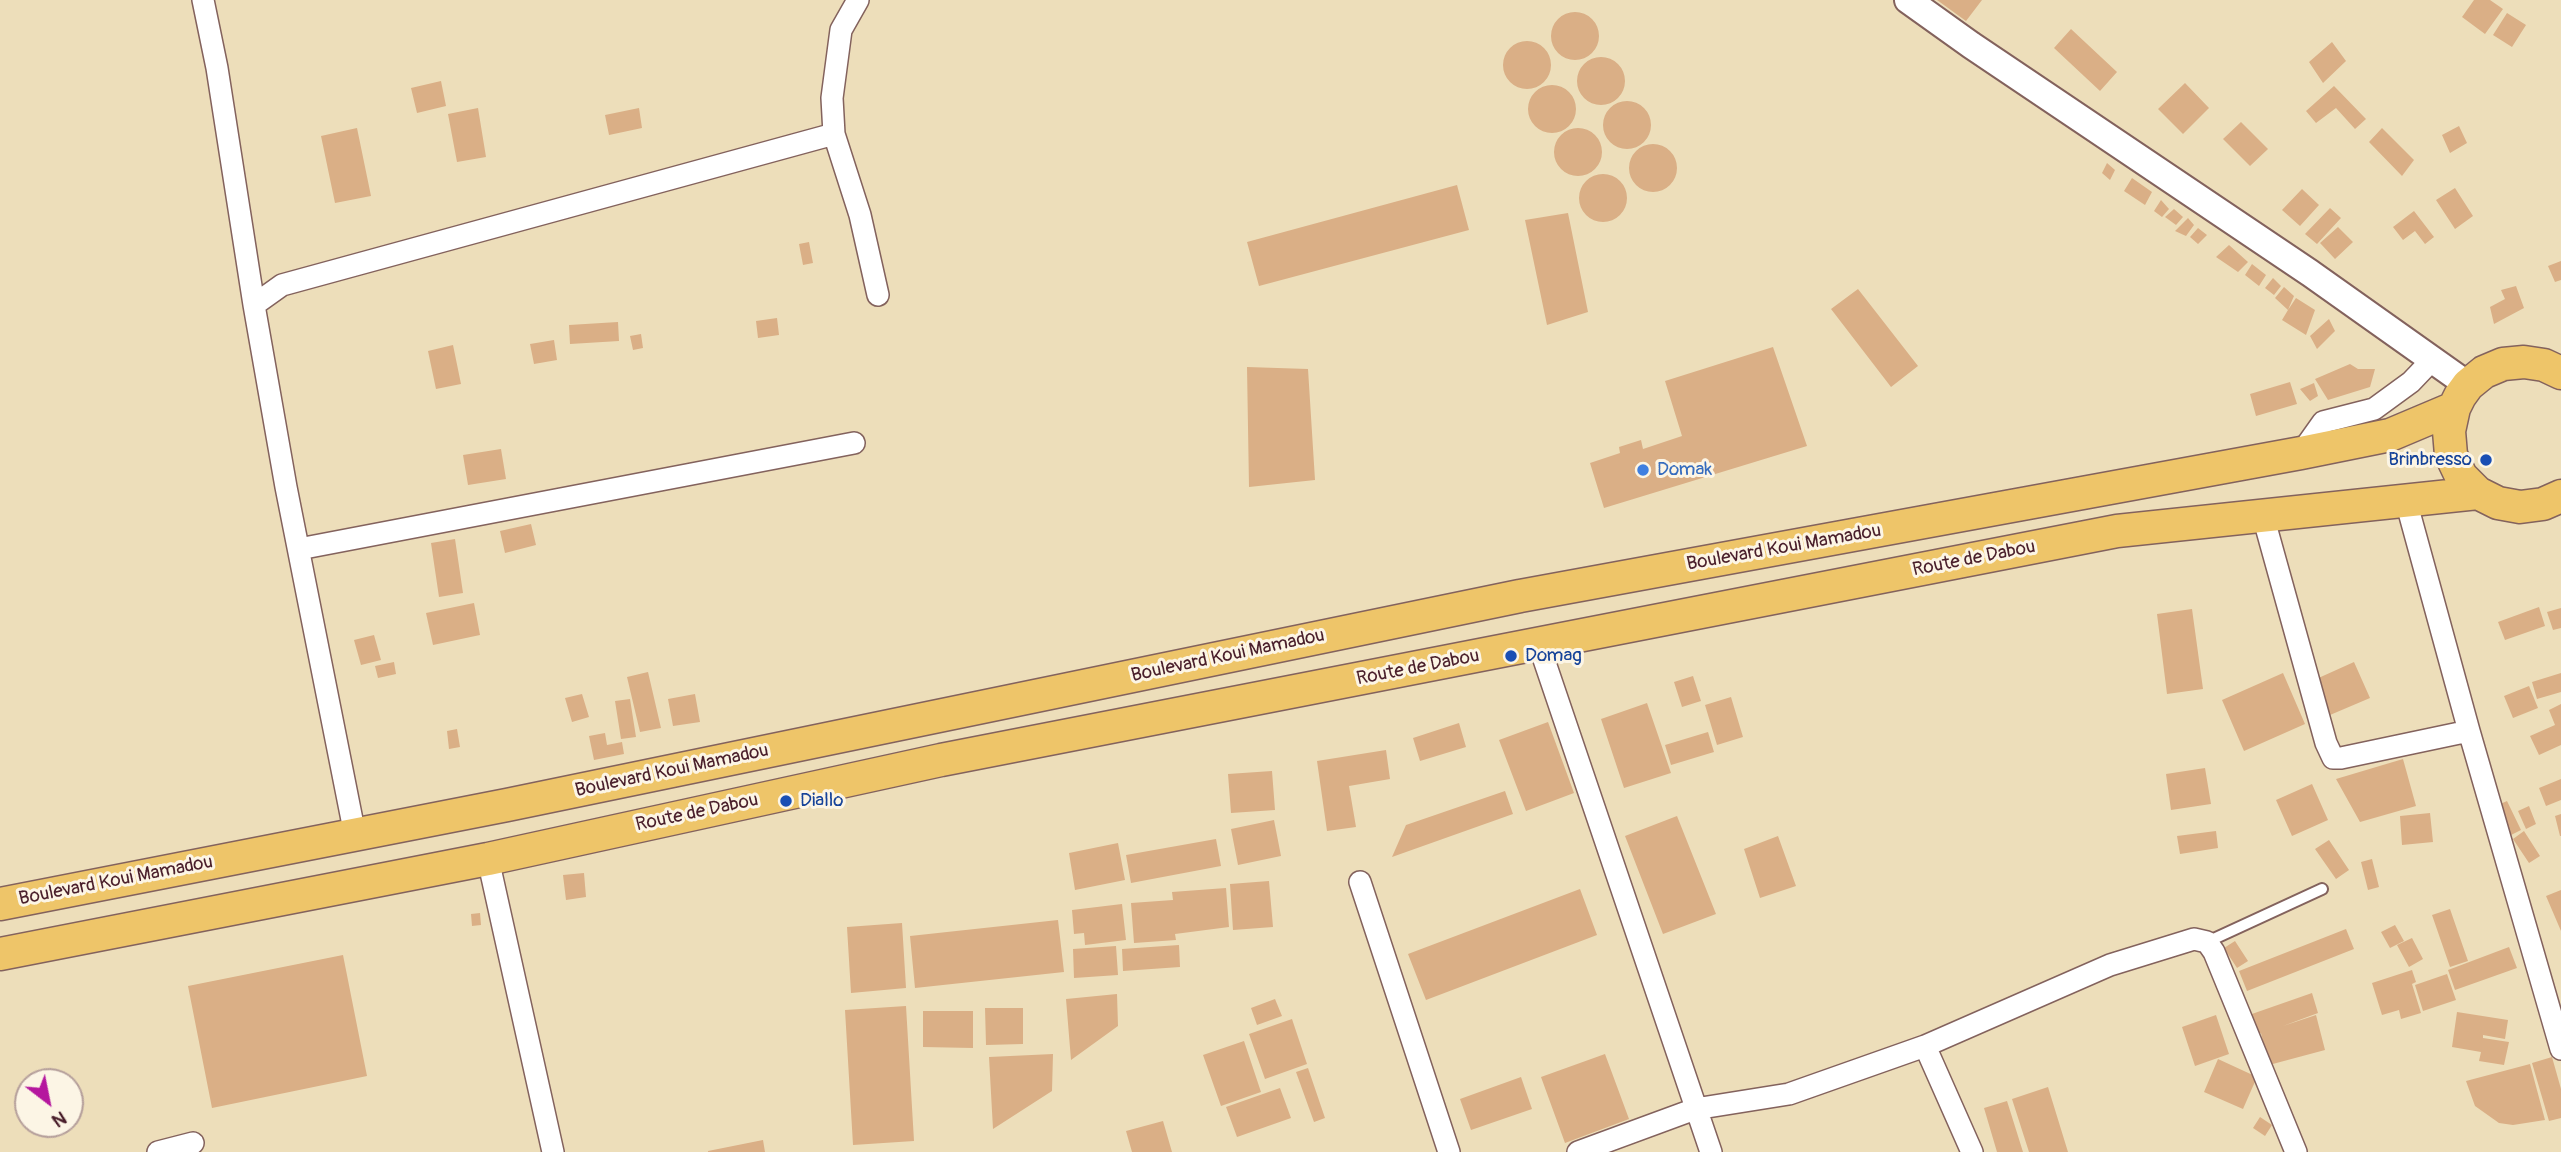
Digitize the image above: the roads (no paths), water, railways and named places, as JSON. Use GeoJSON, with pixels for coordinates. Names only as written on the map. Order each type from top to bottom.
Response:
{"type":"FeatureCollection","features":[{"type":"Feature","properties":{"kind":"main road","name":"Boulevard Koui Mamadou"},"geometry":{"type":"LineString","coordinates":[[0,904],[355,835],[1521,596],[2390,435],[2461,397],[2484,372],[2503,364],[2524,362],[2544,365],[2561,373]]}},
{"type":"Feature","properties":{"kind":"main road"},"geometry":{"type":"LineString","coordinates":[[2461,397],[2449,431],[2451,455],[2461,476],[2478,493],[2498,503],[2520,507],[2543,504],[2561,495]]}},
{"type":"Feature","properties":{"kind":"main road","name":"Route de Dabou"},"geometry":{"type":"LineString","coordinates":[[488,859],[941,760],[2117,531],[2478,493]]}},
{"type":"Feature","properties":{"kind":"main road"},"geometry":{"type":"LineString","coordinates":[[0,954],[488,859]]}},
{"type":"Feature","properties":{"kind":"street"},"geometry":{"type":"LineString","coordinates":[[203,0],[217,68],[254,305],[355,835]]}},
{"type":"Feature","properties":{"kind":"street"},"geometry":{"type":"LineString","coordinates":[[858,0],[841,30],[832,98],[834,134],[860,215],[878,295]]}},
{"type":"Feature","properties":{"kind":"street"},"geometry":{"type":"LineString","coordinates":[[1908,0],[1994,61],[2310,272],[2432,360],[2461,397]]}},
{"type":"Feature","properties":{"kind":"street"},"geometry":{"type":"LineString","coordinates":[[254,305],[282,285],[834,134]]}},
{"type":"Feature","properties":{"kind":"street"},"geometry":{"type":"LineString","coordinates":[[2301,453],[2323,422],[2374,409],[2411,382],[2432,360]]}},
{"type":"Feature","properties":{"kind":"street"},"geometry":{"type":"LineString","coordinates":[[299,549],[854,443]]}},
{"type":"Feature","properties":{"kind":"street"},"geometry":{"type":"LineString","coordinates":[[2406,501],[2561,1049]]}},
{"type":"Feature","properties":{"kind":"street"},"geometry":{"type":"LineString","coordinates":[[2263,516],[2326,743],[2333,758],[2469,731]]}},
{"type":"Feature","properties":{"kind":"street"},"geometry":{"type":"LineString","coordinates":[[1539,645],[1711,1152]]}},
{"type":"Feature","properties":{"kind":"street"},"geometry":{"type":"LineString","coordinates":[[488,859],[553,1152]]}},
{"type":"Feature","properties":{"kind":"street"},"geometry":{"type":"LineString","coordinates":[[1360,882],[1449,1152]]}},
{"type":"Feature","properties":{"kind":"street"},"geometry":{"type":"LineString","coordinates":[[1578,1152],[1695,1109],[1789,1094],[1925,1046],[2110,965],[2194,939],[2207,942],[2214,952],[2296,1152]]}},
{"type":"Feature","properties":{"kind":"street"},"geometry":{"type":"LineString","coordinates":[[1925,1046],[1972,1152]]}},
{"type":"Feature","properties":{"kind":"street"},"geometry":{"type":"LineString","coordinates":[[158,1152],[193,1143]]}},
{"type":"Feature","properties":{"kind":"lane"},"geometry":{"type":"LineString","coordinates":[[2207,942],[2322,889]]}},
{"type":"Feature","properties":{"kind":"place","name":"Brinbresso"},"geometry":{"type":"Point","coordinates":[2486,460]}},
{"type":"Feature","properties":{"kind":"place","name":"Domak"},"geometry":{"type":"Point","coordinates":[1643,470]}},
{"type":"Feature","properties":{"kind":"place","name":"Domag"},"geometry":{"type":"Point","coordinates":[1511,656]}},
{"type":"Feature","properties":{"kind":"place","name":"Diallo"},"geometry":{"type":"Point","coordinates":[786,801]}}]}
